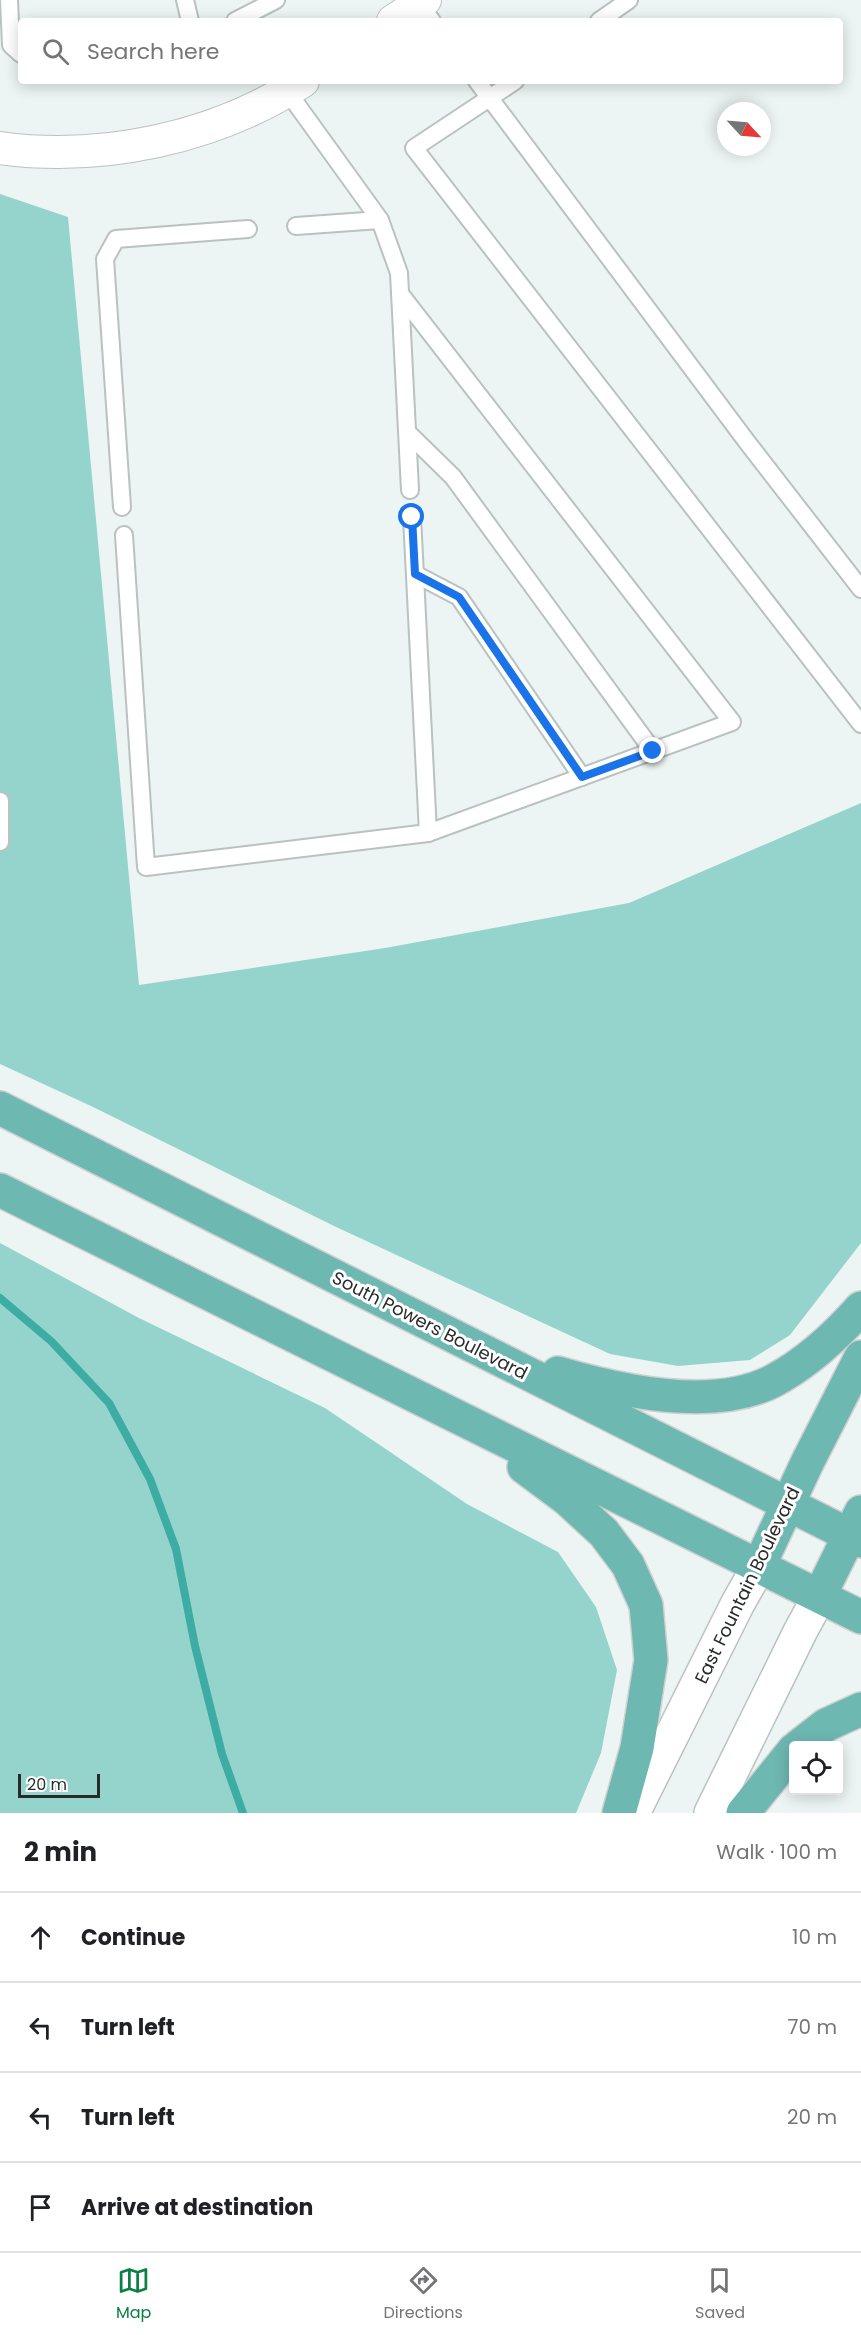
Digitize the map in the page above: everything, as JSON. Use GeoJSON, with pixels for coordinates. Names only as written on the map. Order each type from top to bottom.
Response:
{"type":"FeatureCollection","features":[{"type":"Feature","properties":{"kind":"highway","name":"South Powers Boulevard"},"geometry":{"type":"LineString","coordinates":[[0,1108],[787,1505],[857,1529]]}},
{"type":"Feature","properties":{"kind":"highway"},"geometry":{"type":"LineString","coordinates":[[0,1190],[861,1617]]}},
{"type":"Feature","properties":{"kind":"highway"},"geometry":{"type":"LineString","coordinates":[[481,1351],[596,1384],[672,1396],[723,1395],[746,1391],[772,1381],[801,1362],[861,1308]]}},
{"type":"Feature","properties":{"kind":"highway","name":"East Fountain Boulevard"},"geometry":{"type":"LineString","coordinates":[[759,1566],[861,1357]]}},
{"type":"Feature","properties":{"kind":"highway"},"geometry":{"type":"LineString","coordinates":[[452,1415],[567,1499],[604,1533],[628,1565],[646,1605],[651,1660],[637,1748],[619,1813]]}},
{"type":"Feature","properties":{"kind":"highway"},"geometry":{"type":"LineString","coordinates":[[820,1595],[857,1529]]}},
{"type":"Feature","properties":{"kind":"highway"},"geometry":{"type":"LineString","coordinates":[[805,1741],[825,1725],[861,1709]]}},
{"type":"Feature","properties":{"kind":"highway"},"geometry":{"type":"LineString","coordinates":[[743,1813],[751,1800],[789,1756]]}},
{"type":"Feature","properties":{"kind":"street"},"geometry":{"type":"LineString","coordinates":[[400,18],[425,8]]}},
{"type":"Feature","properties":{"kind":"street"},"geometry":{"type":"LineString","coordinates":[[0,148],[33,153],[99,150],[175,138],[244,114],[295,86]]}},
{"type":"Feature","properties":{"kind":"street","name":"East Fountain Boulevard"},"geometry":{"type":"LineString","coordinates":[[633,1813],[738,1603],[759,1566]]}},
{"type":"Feature","properties":{"kind":"street"},"geometry":{"type":"LineString","coordinates":[[711,1813],[820,1595]]}},
{"type":"Feature","properties":{"kind":"lane"},"geometry":{"type":"LineString","coordinates":[[9,0],[11,45],[18,51]]}},
{"type":"Feature","properties":{"kind":"lane"},"geometry":{"type":"LineString","coordinates":[[186,0],[189,18]]}},
{"type":"Feature","properties":{"kind":"lane"},"geometry":{"type":"LineString","coordinates":[[241,18],[276,0]]}},
{"type":"Feature","properties":{"kind":"lane"},"geometry":{"type":"LineString","coordinates":[[603,18],[629,0]]}},
{"type":"Feature","properties":{"kind":"lane"},"geometry":{"type":"LineString","coordinates":[[479,84],[747,442],[861,589]]}},
{"type":"Feature","properties":{"kind":"lane"},"geometry":{"type":"LineString","coordinates":[[510,84],[414,148],[861,724]]}},
{"type":"Feature","properties":{"kind":"lane"},"geometry":{"type":"LineString","coordinates":[[295,86],[380,220],[399,273],[410,490]]}},
{"type":"Feature","properties":{"kind":"lane"},"geometry":{"type":"LineString","coordinates":[[296,226],[380,220]]}},
{"type":"Feature","properties":{"kind":"lane"},"geometry":{"type":"LineString","coordinates":[[122,507],[105,259],[116,239],[248,230]]}},
{"type":"Feature","properties":{"kind":"lane"},"geometry":{"type":"LineString","coordinates":[[124,535],[146,867],[428,833],[732,722],[401,295]]}},
{"type":"Feature","properties":{"kind":"lane"},"geometry":{"type":"LineString","coordinates":[[408,433],[453,477],[653,751]]}},
{"type":"Feature","properties":{"kind":"lane"},"geometry":{"type":"LineString","coordinates":[[412,517],[428,833]]}},
{"type":"Feature","properties":{"kind":"lane"},"geometry":{"type":"LineString","coordinates":[[415,574],[459,597],[582,777]]}},
{"type":"Feature","properties":{"kind":"lane"},"geometry":{"type":"LineString","coordinates":[[0,801],[0,842]]}},
{"type":"Feature","properties":{"kind":"shaded area"},"geometry":{"type":"Polygon","coordinates":[[[0,194],[68,217],[139,985],[385,948],[629,903],[861,803],[861,1243],[790,1335],[750,1360],[678,1366],[610,1354],[334,1226],[91,1106],[0,1064],[0,194]]]}},
{"type":"Feature","properties":{"kind":"shaded area"},"geometry":{"type":"Polygon","coordinates":[[[0,1243],[139,1318],[325,1408],[467,1504],[558,1552],[596,1607],[617,1670],[601,1753],[576,1813],[0,1813],[0,1243]]]}},
{"type":"Feature","properties":{"kind":"waterway"},"geometry":{"type":"LineString","coordinates":[[0,1298],[51,1341],[109,1403],[150,1479],[176,1549],[195,1646],[222,1754],[243,1813]]}},
{"type":"Feature","properties":{"kind":"route"},"geometry":{"type":"LineString","coordinates":[[412,517],[415,574],[459,597],[582,777],[653,751]]}}]}
